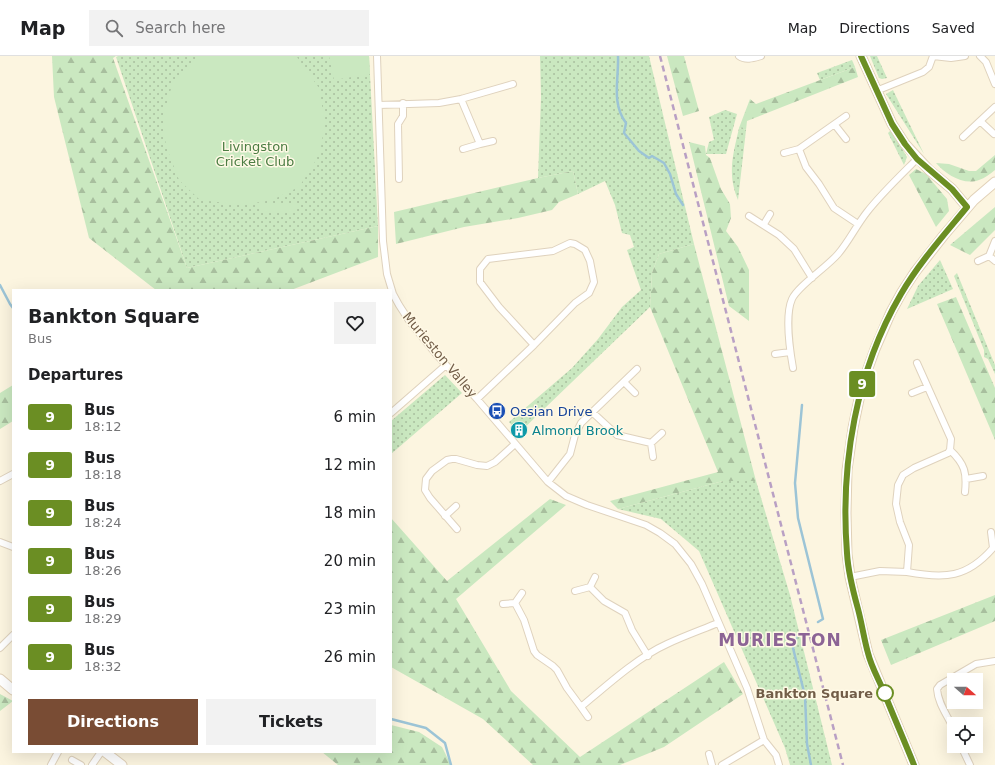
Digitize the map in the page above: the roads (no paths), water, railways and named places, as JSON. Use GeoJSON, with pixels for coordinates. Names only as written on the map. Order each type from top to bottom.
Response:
{"type":"FeatureCollection","features":[{"type":"Feature","properties":{"kind":"street","name":"Murieston Valley"},"geometry":{"type":"LineString","coordinates":[[377,56],[383,241],[387,274],[392,289]]}},
{"type":"Feature","properties":{"kind":"street"},"geometry":{"type":"LineString","coordinates":[[739,56],[742,58],[751,59],[762,56]]}},
{"type":"Feature","properties":{"kind":"street"},"geometry":{"type":"LineString","coordinates":[[861,56],[892,124],[905,144],[917,159],[952,189],[967,207]]}},
{"type":"Feature","properties":{"kind":"street"},"geometry":{"type":"LineString","coordinates":[[876,91],[923,72],[928,67],[933,56],[951,58],[965,56]]}},
{"type":"Feature","properties":{"kind":"street"},"geometry":{"type":"LineString","coordinates":[[980,56],[986,62],[995,84]]}},
{"type":"Feature","properties":{"kind":"street"},"geometry":{"type":"LineString","coordinates":[[379,105],[439,103],[462,99],[513,84]]}},
{"type":"Feature","properties":{"kind":"street"},"geometry":{"type":"LineString","coordinates":[[462,99],[480,144]]}},
{"type":"Feature","properties":{"kind":"street"},"geometry":{"type":"LineString","coordinates":[[399,179],[398,124],[403,116],[403,103]]}},
{"type":"Feature","properties":{"kind":"street"},"geometry":{"type":"LineString","coordinates":[[963,137],[995,107]]}},
{"type":"Feature","properties":{"kind":"street"},"geometry":{"type":"LineString","coordinates":[[784,153],[800,149],[846,116]]}},
{"type":"Feature","properties":{"kind":"street"},"geometry":{"type":"LineString","coordinates":[[980,121],[994,134]]}},
{"type":"Feature","properties":{"kind":"street"},"geometry":{"type":"LineString","coordinates":[[835,125],[846,139]]}},
{"type":"Feature","properties":{"kind":"street"},"geometry":{"type":"LineString","coordinates":[[463,149],[493,141]]}},
{"type":"Feature","properties":{"kind":"street"},"geometry":{"type":"LineString","coordinates":[[800,149],[806,167],[834,208],[858,224]]}},
{"type":"Feature","properties":{"kind":"street"},"geometry":{"type":"LineString","coordinates":[[793,368],[790,352],[788,310],[792,298],[837,255],[848,242],[858,224],[888,187],[917,159]]}},
{"type":"Feature","properties":{"kind":"street"},"geometry":{"type":"LineString","coordinates":[[914,765],[868,654],[850,577],[847,554],[846,520],[847,470],[852,428],[862,385],[880,336],[902,292],[919,267],[967,207],[995,182]]}},
{"type":"Feature","properties":{"kind":"street"},"geometry":{"type":"LineString","coordinates":[[952,189],[974,200]]}},
{"type":"Feature","properties":{"kind":"street"},"geometry":{"type":"LineString","coordinates":[[764,224],[770,214]]}},
{"type":"Feature","properties":{"kind":"street"},"geometry":{"type":"LineString","coordinates":[[749,216],[779,234],[794,249],[812,278]]}},
{"type":"Feature","properties":{"kind":"street"},"geometry":{"type":"LineString","coordinates":[[978,261],[989,256],[995,241]]}},
{"type":"Feature","properties":{"kind":"street"},"geometry":{"type":"LineString","coordinates":[[477,399],[534,345],[575,303],[589,293],[594,282],[590,262],[586,250],[575,244],[570,243],[553,252],[488,259],[480,270],[480,282],[499,307],[534,345]]}},
{"type":"Feature","properties":{"kind":"street"},"geometry":{"type":"LineString","coordinates":[[989,256],[995,261]]}},
{"type":"Feature","properties":{"kind":"street","name":"Murieston Valley"},"geometry":{"type":"LineString","coordinates":[[392,291],[410,322],[548,482],[566,496],[587,505],[646,525],[675,544],[691,564],[702,584],[747,688],[764,740],[776,755],[779,765]]}},
{"type":"Feature","properties":{"kind":"street"},"geometry":{"type":"LineString","coordinates":[[775,354],[790,352]]}},
{"type":"Feature","properties":{"kind":"street"},"geometry":{"type":"LineString","coordinates":[[907,572],[909,545],[900,522],[896,504],[898,485],[903,475],[914,468],[948,453],[950,450],[951,439],[917,363]]}},
{"type":"Feature","properties":{"kind":"street"},"geometry":{"type":"LineString","coordinates":[[392,412],[446,365]]}},
{"type":"Feature","properties":{"kind":"street"},"geometry":{"type":"LineString","coordinates":[[548,482],[570,454],[575,435],[581,423],[637,369]]}},
{"type":"Feature","properties":{"kind":"street"},"geometry":{"type":"LineString","coordinates":[[624,382],[635,392]]}},
{"type":"Feature","properties":{"kind":"street"},"geometry":{"type":"LineString","coordinates":[[912,393],[927,387]]}},
{"type":"Feature","properties":{"kind":"street"},"geometry":{"type":"LineString","coordinates":[[592,412],[617,436],[651,443]]}},
{"type":"Feature","properties":{"kind":"street"},"geometry":{"type":"LineString","coordinates":[[651,443],[662,433]]}},
{"type":"Feature","properties":{"kind":"street"},"geometry":{"type":"LineString","coordinates":[[651,443],[653,456]]}},
{"type":"Feature","properties":{"kind":"street"},"geometry":{"type":"LineString","coordinates":[[456,530],[425,490],[426,479],[432,471],[447,460],[456,459],[477,466],[487,466],[495,462],[515,444]]}},
{"type":"Feature","properties":{"kind":"street"},"geometry":{"type":"LineString","coordinates":[[950,450],[958,458],[966,479],[964,492]]}},
{"type":"Feature","properties":{"kind":"street"},"geometry":{"type":"LineString","coordinates":[[0,481],[12,475]]}},
{"type":"Feature","properties":{"kind":"street"},"geometry":{"type":"LineString","coordinates":[[966,479],[983,476]]}},
{"type":"Feature","properties":{"kind":"street"},"geometry":{"type":"LineString","coordinates":[[445,516],[456,506]]}},
{"type":"Feature","properties":{"kind":"street"},"geometry":{"type":"LineString","coordinates":[[850,577],[880,571],[942,576],[957,574],[973,566],[994,548],[992,532]]}},
{"type":"Feature","properties":{"kind":"street"},"geometry":{"type":"LineString","coordinates":[[0,542],[12,547]]}},
{"type":"Feature","properties":{"kind":"street"},"geometry":{"type":"LineString","coordinates":[[575,591],[590,587],[596,577]]}},
{"type":"Feature","properties":{"kind":"street"},"geometry":{"type":"LineString","coordinates":[[590,587],[604,601],[625,613],[632,630],[648,656]]}},
{"type":"Feature","properties":{"kind":"street"},"geometry":{"type":"LineString","coordinates":[[515,604],[522,593]]}},
{"type":"Feature","properties":{"kind":"street"},"geometry":{"type":"LineString","coordinates":[[503,604],[515,604]]}},
{"type":"Feature","properties":{"kind":"street"},"geometry":{"type":"LineString","coordinates":[[515,604],[524,620],[534,651],[557,670],[567,688],[588,717]]}},
{"type":"Feature","properties":{"kind":"street"},"geometry":{"type":"LineString","coordinates":[[581,707],[624,672],[666,644],[718,623]]}},
{"type":"Feature","properties":{"kind":"street"},"geometry":{"type":"LineString","coordinates":[[0,648],[12,636]]}},
{"type":"Feature","properties":{"kind":"street"},"geometry":{"type":"LineString","coordinates":[[947,717],[937,694],[937,688],[976,664],[995,662]]}},
{"type":"Feature","properties":{"kind":"street"},"geometry":{"type":"LineString","coordinates":[[0,679],[12,689]]}},
{"type":"Feature","properties":{"kind":"street"},"geometry":{"type":"LineString","coordinates":[[722,765],[764,740]]}},
{"type":"Feature","properties":{"kind":"street"},"geometry":{"type":"LineString","coordinates":[[50,765],[57,753]]}},
{"type":"Feature","properties":{"kind":"street"},"geometry":{"type":"LineString","coordinates":[[92,765],[100,753]]}},
{"type":"Feature","properties":{"kind":"street"},"geometry":{"type":"LineString","coordinates":[[106,753],[122,765]]}},
{"type":"Feature","properties":{"kind":"street"},"geometry":{"type":"LineString","coordinates":[[964,753],[970,765]]}},
{"type":"Feature","properties":{"kind":"street"},"geometry":{"type":"LineString","coordinates":[[709,754],[712,765]]}},
{"type":"Feature","properties":{"kind":"street"},"geometry":{"type":"LineString","coordinates":[[72,760],[81,765]]}},
{"type":"Feature","properties":{"kind":"waterway"},"geometry":{"type":"LineString","coordinates":[[618,56],[617,99],[621,115],[626,123],[624,133],[639,151],[649,158],[652,156],[664,163],[670,174],[676,194],[683,205]]}},
{"type":"Feature","properties":{"kind":"waterway"},"geometry":{"type":"LineString","coordinates":[[0,285],[12,307]]}},
{"type":"Feature","properties":{"kind":"waterway"},"geometry":{"type":"LineString","coordinates":[[802,405],[795,483],[798,518],[823,619],[818,622]]}},
{"type":"Feature","properties":{"kind":"waterway"},"geometry":{"type":"LineString","coordinates":[[797,635],[793,648],[805,696],[807,744],[811,765]]}},
{"type":"Feature","properties":{"kind":"waterway"},"geometry":{"type":"LineString","coordinates":[[392,719],[426,728],[445,743],[451,765]]}},
{"type":"Feature","properties":{"kind":"railway"},"geometry":{"type":"LineString","coordinates":[[660,56],[843,765]]}},
{"type":"Feature","properties":{"kind":"place","name":"Ossian Drive"},"geometry":{"type":"Point","coordinates":[497,411]}},
{"type":"Feature","properties":{"kind":"place","name":"Almond Brook"},"geometry":{"type":"Point","coordinates":[519,430]}},
{"type":"Feature","properties":{"kind":"place","name":"Bankton Square"},"geometry":{"type":"Point","coordinates":[885,693]}},
{"type":"Feature","properties":{"kind":"district","name":"MURIESTON"},"geometry":{"type":"Point","coordinates":[780,640]}},
{"type":"Feature","properties":{"kind":"park label","name":"Livingston Cricket Club"},"geometry":{"type":"Point","coordinates":[255,154]}}]}
